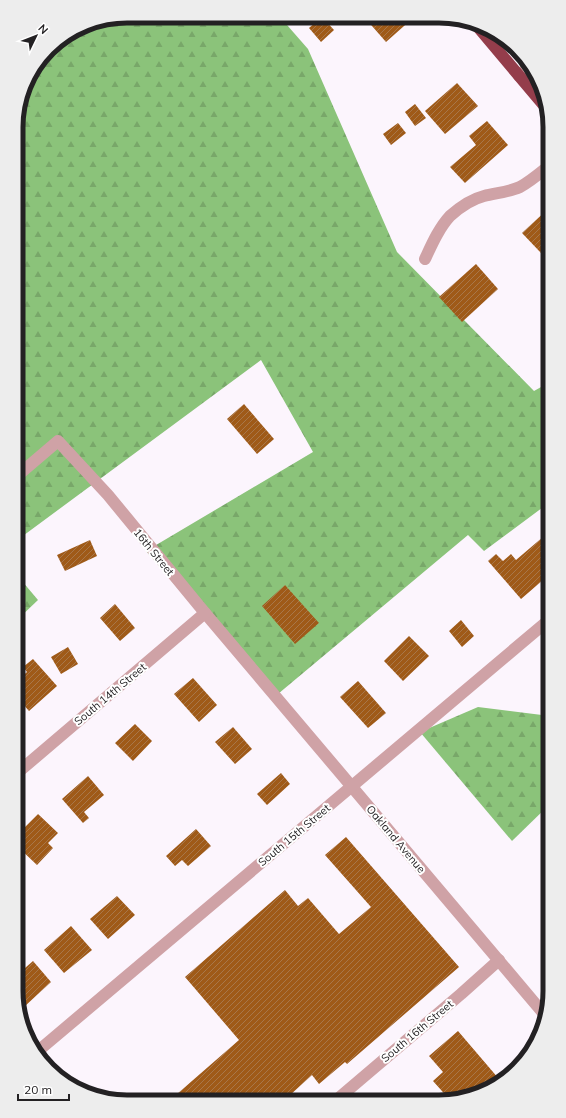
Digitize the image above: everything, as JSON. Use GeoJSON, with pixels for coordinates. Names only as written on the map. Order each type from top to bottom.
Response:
{"type":"FeatureCollection","features":[{"type":"Feature","properties":{"kind":"highway"},"geometry":{"type":"LineString","coordinates":[[485,34],[524,72],[536,91]]}},
{"type":"Feature","properties":{"kind":"street"},"geometry":{"type":"LineString","coordinates":[[426,258],[444,225],[457,211],[483,197],[519,187],[532,180],[543,171]]}},
{"type":"Feature","properties":{"kind":"street","name":"16th Street"},"geometry":{"type":"LineString","coordinates":[[23,470],[58,441],[108,495],[204,613],[248,664]]}},
{"type":"Feature","properties":{"kind":"street","name":"South 14th Street"},"geometry":{"type":"LineString","coordinates":[[23,768],[204,613]]}},
{"type":"Feature","properties":{"kind":"street","name":"South 15th Street"},"geometry":{"type":"LineString","coordinates":[[41,1049],[543,625]]}},
{"type":"Feature","properties":{"kind":"street","name":"Oakland Avenue"},"geometry":{"type":"LineString","coordinates":[[248,664],[500,960],[541,1010]]}},
{"type":"Feature","properties":{"kind":"street","name":"South 16th Street"},"geometry":{"type":"LineString","coordinates":[[342,1095],[500,960]]}},
{"type":"Feature","properties":{"kind":"green space"},"geometry":{"type":"Polygon","coordinates":[[[120,23],[285,23],[308,49],[397,252],[534,391],[543,386],[543,507],[484,551],[468,535],[272,699],[146,551],[313,452],[261,360],[23,536],[23,120],[31,87],[44,64],[51,56],[56,56],[56,51],[64,44],[81,34],[107,25],[120,23]]]}},
{"type":"Feature","properties":{"kind":"green space"},"geometry":{"type":"Polygon","coordinates":[[[23,582],[38,600],[23,614],[23,582]]]}},
{"type":"Feature","properties":{"kind":"green space"},"geometry":{"type":"Polygon","coordinates":[[[478,707],[543,715],[543,811],[512,841],[420,732],[478,707]]]}},
{"type":"Feature","properties":{"kind":"building"},"geometry":{"type":"Polygon","coordinates":[[[315,23],[328,23],[334,30],[321,42],[309,28],[315,23]]]}},
{"type":"Feature","properties":{"kind":"building"},"geometry":{"type":"Polygon","coordinates":[[[369,23],[407,23],[386,42],[369,23]]]}},
{"type":"Feature","properties":{"kind":"building"},"geometry":{"type":"Polygon","coordinates":[[[457,83],[478,106],[445,134],[425,111],[457,83]]]}},
{"type":"Feature","properties":{"kind":"building"},"geometry":{"type":"Polygon","coordinates":[[[415,104],[426,118],[415,126],[405,112],[415,104]]]}},
{"type":"Feature","properties":{"kind":"building"},"geometry":{"type":"Polygon","coordinates":[[[487,121],[508,145],[465,183],[450,167],[476,145],[469,136],[487,121]]]}},
{"type":"Feature","properties":{"kind":"building"},"geometry":{"type":"Polygon","coordinates":[[[398,123],[406,133],[391,145],[383,134],[398,123]]]}},
{"type":"Feature","properties":{"kind":"building"},"geometry":{"type":"Polygon","coordinates":[[[543,214],[543,251],[541,253],[522,233],[543,214]]]}},
{"type":"Feature","properties":{"kind":"building"},"geometry":{"type":"Polygon","coordinates":[[[476,264],[498,289],[462,322],[439,297],[476,264]]]}},
{"type":"Feature","properties":{"kind":"building"},"geometry":{"type":"Polygon","coordinates":[[[244,404],[274,439],[257,454],[227,419],[244,404]]]}},
{"type":"Feature","properties":{"kind":"building"},"geometry":{"type":"Polygon","coordinates":[[[543,537],[543,580],[521,599],[488,561],[496,554],[503,561],[511,554],[516,560],[543,537]]]}},
{"type":"Feature","properties":{"kind":"building"},"geometry":{"type":"Polygon","coordinates":[[[90,540],[97,556],[65,571],[57,555],[90,540]]]}},
{"type":"Feature","properties":{"kind":"building"},"geometry":{"type":"Polygon","coordinates":[[[285,585],[319,623],[295,644],[262,606],[285,585]]]}},
{"type":"Feature","properties":{"kind":"building"},"geometry":{"type":"Polygon","coordinates":[[[115,604],[135,628],[120,641],[100,618],[115,604]]]}},
{"type":"Feature","properties":{"kind":"building"},"geometry":{"type":"Polygon","coordinates":[[[461,620],[474,636],[462,647],[449,631],[461,620]]]}},
{"type":"Feature","properties":{"kind":"building"},"geometry":{"type":"Polygon","coordinates":[[[409,636],[429,656],[403,681],[384,661],[409,636]]]}},
{"type":"Feature","properties":{"kind":"building"},"geometry":{"type":"Polygon","coordinates":[[[68,647],[78,664],[61,674],[51,657],[68,647]]]}},
{"type":"Feature","properties":{"kind":"building"},"geometry":{"type":"Polygon","coordinates":[[[33,659],[57,686],[29,711],[23,704],[23,676],[27,672],[23,667],[33,659]]]}},
{"type":"Feature","properties":{"kind":"building"},"geometry":{"type":"Polygon","coordinates":[[[193,678],[217,705],[199,722],[174,694],[193,678]]]}},
{"type":"Feature","properties":{"kind":"building"},"geometry":{"type":"Polygon","coordinates":[[[358,681],[386,713],[368,728],[340,697],[358,681]]]}},
{"type":"Feature","properties":{"kind":"building"},"geometry":{"type":"Polygon","coordinates":[[[135,724],[152,741],[133,761],[115,743],[135,724]]]}},
{"type":"Feature","properties":{"kind":"building"},"geometry":{"type":"Polygon","coordinates":[[[233,727],[252,749],[235,764],[215,742],[233,727]]]}},
{"type":"Feature","properties":{"kind":"building"},"geometry":{"type":"Polygon","coordinates":[[[281,773],[290,784],[267,805],[257,794],[281,773]]]}},
{"type":"Feature","properties":{"kind":"building"},"geometry":{"type":"Polygon","coordinates":[[[88,776],[104,795],[84,812],[89,818],[83,823],[62,799],[88,776]]]}},
{"type":"Feature","properties":{"kind":"building"},"geometry":{"type":"Polygon","coordinates":[[[38,814],[58,833],[48,843],[53,848],[37,865],[23,852],[23,829],[38,814]]]}},
{"type":"Feature","properties":{"kind":"building"},"geometry":{"type":"Polygon","coordinates":[[[196,829],[211,846],[188,866],[182,860],[175,866],[166,856],[196,829]]]}},
{"type":"Feature","properties":{"kind":"building"},"geometry":{"type":"Polygon","coordinates":[[[346,837],[459,967],[347,1064],[345,1062],[319,1084],[312,1075],[290,1095],[176,1095],[239,1040],[185,977],[285,890],[298,906],[308,898],[339,934],[371,907],[325,855],[346,837]]]}},
{"type":"Feature","properties":{"kind":"building"},"geometry":{"type":"Polygon","coordinates":[[[117,896],[135,915],[108,939],[90,919],[117,896]]]}},
{"type":"Feature","properties":{"kind":"building"},"geometry":{"type":"Polygon","coordinates":[[[71,926],[92,950],[64,973],[44,950],[71,926]]]}},
{"type":"Feature","properties":{"kind":"building"},"geometry":{"type":"Polygon","coordinates":[[[33,961],[51,982],[24,1007],[23,998],[23,970],[33,961]]]}},
{"type":"Feature","properties":{"kind":"building"},"geometry":{"type":"Polygon","coordinates":[[[458,1031],[497,1077],[472,1089],[459,1093],[445,1095],[433,1081],[443,1072],[429,1056],[458,1031]]]}}]}
